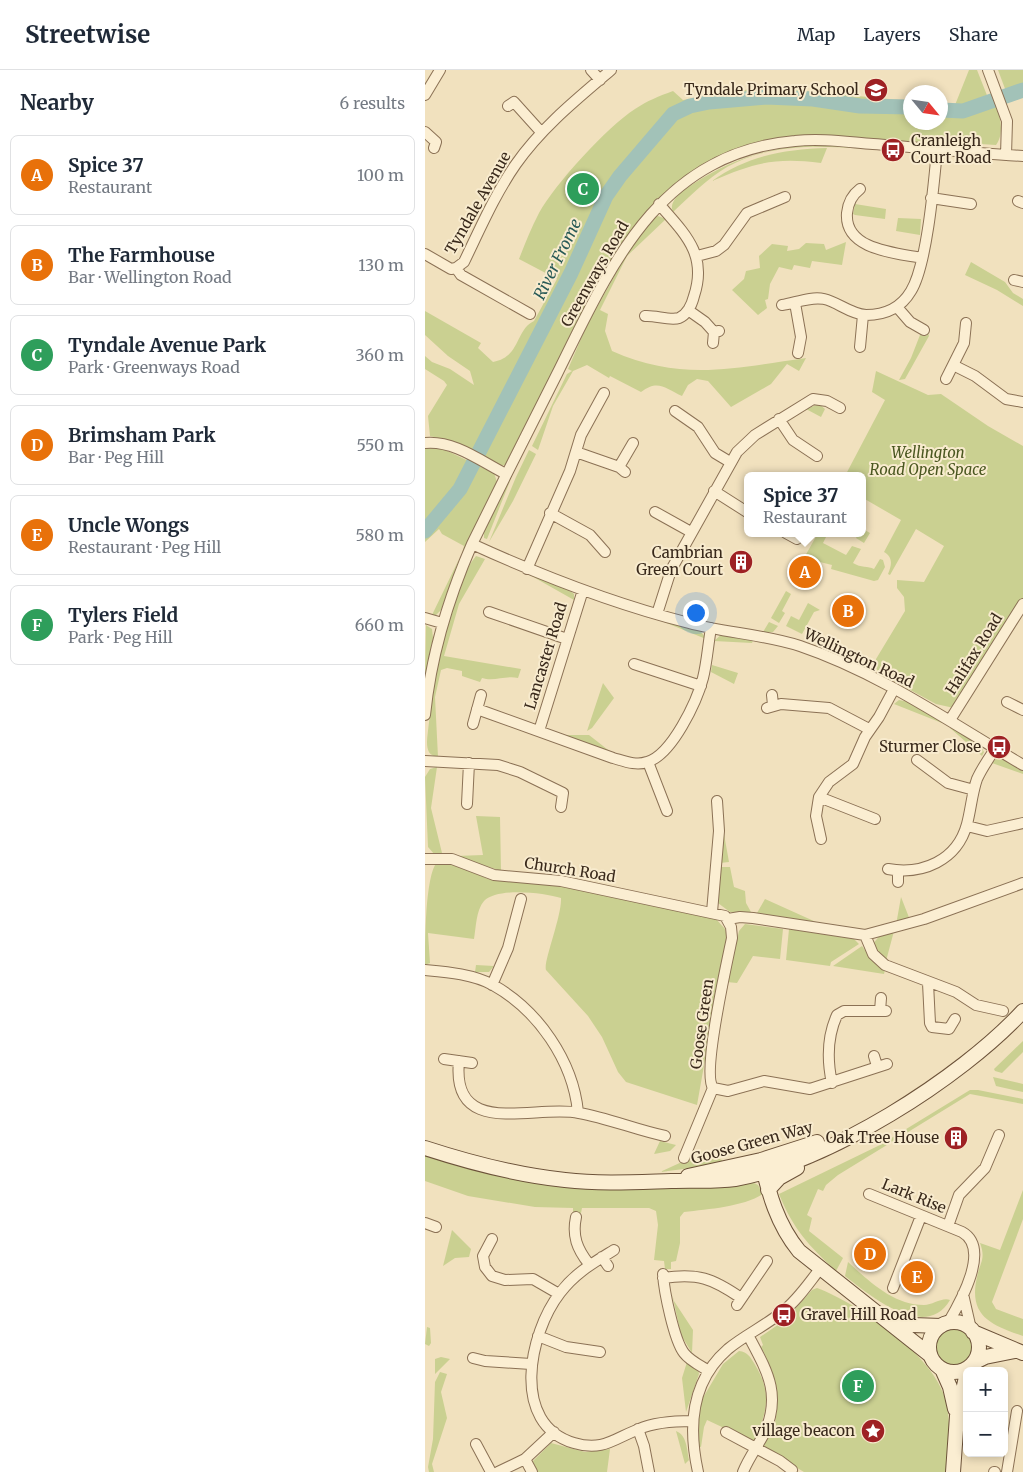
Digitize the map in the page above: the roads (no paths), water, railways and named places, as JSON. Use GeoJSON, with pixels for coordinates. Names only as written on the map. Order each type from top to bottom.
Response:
{"type":"FeatureCollection","features":[{"type":"Feature","properties":{"kind":"main road","name":"Goose Green Way"},"geometry":{"type":"LineString","coordinates":[[425,1148],[495,1168],[566,1180],[609,1182],[718,1181],[839,1142],[868,1126],[919,1095],[969,1060],[1023,1011]]}},
{"type":"Feature","properties":{"kind":"main road","name":"Goose Green Way"},"geometry":{"type":"LineString","coordinates":[[763,1166],[868,1126]]}},
{"type":"Feature","properties":{"kind":"main road"},"geometry":{"type":"LineString","coordinates":[[768,1190],[784,1174],[824,1155],[839,1142]]}},
{"type":"Feature","properties":{"kind":"main road"},"geometry":{"type":"LineString","coordinates":[[763,1166],[768,1190],[783,1230],[799,1251],[885,1317],[930,1355],[934,1362],[942,1369],[951,1387],[957,1416]]}},
{"type":"Feature","properties":{"kind":"main road"},"geometry":{"type":"LineString","coordinates":[[885,1317],[913,1325],[957,1322],[1019,1352]]}},
{"type":"Feature","properties":{"kind":"main road"},"geometry":{"type":"LineString","coordinates":[[930,1355],[930,1338],[945,1324]]}},
{"type":"Feature","properties":{"kind":"main road"},"geometry":{"type":"LineString","coordinates":[[970,1367],[979,1350],[978,1342],[972,1330]]}},
{"type":"Feature","properties":{"kind":"main road"},"geometry":{"type":"LineString","coordinates":[[972,1367],[985,1357],[1019,1352]]}},
{"type":"Feature","properties":{"kind":"main road"},"geometry":{"type":"LineString","coordinates":[[942,1369],[955,1372],[963,1370]]}},
{"type":"Feature","properties":{"kind":"main road"},"geometry":{"type":"LineString","coordinates":[[953,1472],[957,1416],[963,1392]]}},
{"type":"Feature","properties":{"kind":"street"},"geometry":{"type":"LineString","coordinates":[[425,95],[440,70]]}},
{"type":"Feature","properties":{"kind":"street"},"geometry":{"type":"LineString","coordinates":[[591,70],[600,80]]}},
{"type":"Feature","properties":{"kind":"street","name":"Tyndale Avenue"},"geometry":{"type":"LineString","coordinates":[[456,268],[464,262],[491,205],[516,164],[541,132],[611,70]]}},
{"type":"Feature","properties":{"kind":"street"},"geometry":{"type":"LineString","coordinates":[[987,70],[1003,107],[1008,126],[1006,155]]}},
{"type":"Feature","properties":{"kind":"street"},"geometry":{"type":"LineString","coordinates":[[509,106],[514,102],[541,132]]}},
{"type":"Feature","properties":{"kind":"street"},"geometry":{"type":"LineString","coordinates":[[425,132],[436,142],[433,148]]}},
{"type":"Feature","properties":{"kind":"street","name":"Greenways Road"},"geometry":{"type":"LineString","coordinates":[[425,715],[427,691],[442,623],[455,583],[472,544],[608,274],[630,238],[659,204],[713,165],[742,152],[777,143],[829,140],[1023,156]]}},
{"type":"Feature","properties":{"kind":"street"},"geometry":{"type":"LineString","coordinates":[[782,305],[823,298],[863,315],[883,313],[897,307],[915,284],[922,258],[937,150]]}},
{"type":"Feature","properties":{"kind":"street"},"geometry":{"type":"LineString","coordinates":[[854,190],[847,216],[851,229],[858,239],[877,249],[922,258]]}},
{"type":"Feature","properties":{"kind":"street"},"geometry":{"type":"LineString","coordinates":[[697,256],[715,251],[724,245],[747,213],[785,197]]}},
{"type":"Feature","properties":{"kind":"street"},"geometry":{"type":"LineString","coordinates":[[931,198],[971,204]]}},
{"type":"Feature","properties":{"kind":"street"},"geometry":{"type":"LineString","coordinates":[[651,313],[677,319],[689,310],[697,286],[697,256],[683,231],[659,204]]}},
{"type":"Feature","properties":{"kind":"street"},"geometry":{"type":"LineString","coordinates":[[425,254],[451,269],[456,268],[461,275],[530,314]]}},
{"type":"Feature","properties":{"kind":"street"},"geometry":{"type":"LineString","coordinates":[[795,303],[803,347]]}},
{"type":"Feature","properties":{"kind":"street"},"geometry":{"type":"LineString","coordinates":[[897,307],[916,330]]}},
{"type":"Feature","properties":{"kind":"street"},"geometry":{"type":"LineString","coordinates":[[689,310],[717,332],[713,344]]}},
{"type":"Feature","properties":{"kind":"street"},"geometry":{"type":"LineString","coordinates":[[858,341],[863,315]]}},
{"type":"Feature","properties":{"kind":"street"},"geometry":{"type":"LineString","coordinates":[[945,379],[969,330]]}},
{"type":"Feature","properties":{"kind":"street"},"geometry":{"type":"LineString","coordinates":[[953,366],[979,379],[1006,399],[1023,402]]}},
{"type":"Feature","properties":{"kind":"street"},"geometry":{"type":"LineString","coordinates":[[527,569],[550,513],[570,472],[581,435],[604,393]]}},
{"type":"Feature","properties":{"kind":"street"},"geometry":{"type":"LineString","coordinates":[[657,614],[671,570],[730,462],[745,442],[779,418],[813,399],[827,401],[840,408]]}},
{"type":"Feature","properties":{"kind":"street"},"geometry":{"type":"LineString","coordinates":[[675,411],[698,427],[715,453],[730,462]]}},
{"type":"Feature","properties":{"kind":"street"},"geometry":{"type":"LineString","coordinates":[[779,418],[793,440],[817,456]]}},
{"type":"Feature","properties":{"kind":"street"},"geometry":{"type":"LineString","coordinates":[[425,443],[441,444],[468,454],[506,474]]}},
{"type":"Feature","properties":{"kind":"street"},"geometry":{"type":"LineString","coordinates":[[575,452],[622,470],[633,443]]}},
{"type":"Feature","properties":{"kind":"street"},"geometry":{"type":"LineString","coordinates":[[714,491],[744,510]]}},
{"type":"Feature","properties":{"kind":"street"},"geometry":{"type":"LineString","coordinates":[[655,512],[691,532]]}},
{"type":"Feature","properties":{"kind":"street"},"geometry":{"type":"LineString","coordinates":[[550,513],[585,532],[604,547]]}},
{"type":"Feature","properties":{"kind":"street"},"geometry":{"type":"LineString","coordinates":[[793,537],[797,539]]}},
{"type":"Feature","properties":{"kind":"street","name":"Wellington Road"},"geometry":{"type":"LineString","coordinates":[[472,544],[527,569],[583,590],[657,614],[711,628],[759,635],[798,646],[894,689],[950,720],[1023,765]]}},
{"type":"Feature","properties":{"kind":"street","name":"Lancaster Road"},"geometry":{"type":"LineString","coordinates":[[539,731],[583,590]]}},
{"type":"Feature","properties":{"kind":"street","name":"Halifax Road"},"geometry":{"type":"LineString","coordinates":[[950,720],[1023,604]]}},
{"type":"Feature","properties":{"kind":"street"},"geometry":{"type":"LineString","coordinates":[[492,616],[567,639]]}},
{"type":"Feature","properties":{"kind":"street"},"geometry":{"type":"LineString","coordinates":[[425,618],[442,623]]}},
{"type":"Feature","properties":{"kind":"street"},"geometry":{"type":"LineString","coordinates":[[668,806],[648,762],[659,756],[672,741],[692,708],[701,686],[711,628]]}},
{"type":"Feature","properties":{"kind":"street"},"geometry":{"type":"LineString","coordinates":[[641,663],[701,686]]}},
{"type":"Feature","properties":{"kind":"street"},"geometry":{"type":"LineString","coordinates":[[821,838],[816,816],[819,797],[829,782],[853,764],[869,729],[879,717],[894,689]]}},
{"type":"Feature","properties":{"kind":"street"},"geometry":{"type":"LineString","coordinates":[[473,724],[481,695]]}},
{"type":"Feature","properties":{"kind":"street"},"geometry":{"type":"LineString","coordinates":[[1007,702],[1023,709]]}},
{"type":"Feature","properties":{"kind":"street"},"geometry":{"type":"LineString","coordinates":[[771,703],[829,708],[869,729]]}},
{"type":"Feature","properties":{"kind":"street","name":"Lancaster Road"},"geometry":{"type":"LineString","coordinates":[[477,709],[613,758],[637,763],[648,762]]}},
{"type":"Feature","properties":{"kind":"street"},"geometry":{"type":"LineString","coordinates":[[898,882],[893,870],[912,872],[927,868],[942,860],[961,839],[967,826],[978,778],[995,749]]}},
{"type":"Feature","properties":{"kind":"street"},"geometry":{"type":"LineString","coordinates":[[917,760],[948,783],[974,790]]}},
{"type":"Feature","properties":{"kind":"street"},"geometry":{"type":"LineString","coordinates":[[425,761],[498,765],[520,772],[563,793],[561,807]]}},
{"type":"Feature","properties":{"kind":"street"},"geometry":{"type":"LineString","coordinates":[[467,804],[469,763]]}},
{"type":"Feature","properties":{"kind":"street"},"geometry":{"type":"LineString","coordinates":[[819,797],[875,819]]}},
{"type":"Feature","properties":{"kind":"street"},"geometry":{"type":"LineString","coordinates":[[717,801],[719,831],[713,912],[721,914],[728,919],[740,917],[753,918],[865,935],[924,919],[1023,883]]}},
{"type":"Feature","properties":{"kind":"street"},"geometry":{"type":"LineString","coordinates":[[967,826],[987,831],[1023,823]]}},
{"type":"Feature","properties":{"kind":"street","name":"Church Road"},"geometry":{"type":"LineString","coordinates":[[425,859],[452,859],[494,875],[561,881],[713,912]]}},
{"type":"Feature","properties":{"kind":"street"},"geometry":{"type":"LineString","coordinates":[[492,985],[508,948],[521,900]]}},
{"type":"Feature","properties":{"kind":"street","name":"Goose Green"},"geometry":{"type":"LineString","coordinates":[[685,1158],[713,1088],[709,1079],[713,1035],[731,938],[731,927],[728,919]]}},
{"type":"Feature","properties":{"kind":"street"},"geometry":{"type":"LineString","coordinates":[[865,935],[866,942],[877,960],[890,968],[956,992],[976,1005],[1003,1011]]}},
{"type":"Feature","properties":{"kind":"street"},"geometry":{"type":"LineString","coordinates":[[425,970],[453,973],[492,985],[527,1011],[553,1043],[570,1074],[577,1112]]}},
{"type":"Feature","properties":{"kind":"street"},"geometry":{"type":"LineString","coordinates":[[928,983],[930,1023],[933,1027],[949,1029],[955,1019]]}},
{"type":"Feature","properties":{"kind":"street"},"geometry":{"type":"LineString","coordinates":[[833,1083],[828,1062],[834,1012],[845,1010],[883,1011],[881,998]]}},
{"type":"Feature","properties":{"kind":"street"},"geometry":{"type":"LineString","coordinates":[[444,1059],[473,1063]]}},
{"type":"Feature","properties":{"kind":"street"},"geometry":{"type":"LineString","coordinates":[[459,1061],[457,1075],[463,1093],[471,1104],[485,1112],[499,1114],[577,1112],[657,1138]]}},
{"type":"Feature","properties":{"kind":"street"},"geometry":{"type":"LineString","coordinates":[[713,1088],[722,1092],[764,1081],[810,1089],[833,1083],[880,1062]]}},
{"type":"Feature","properties":{"kind":"street","name":"Lark Rise"},"geometry":{"type":"LineString","coordinates":[[948,1226],[962,1190],[985,1168],[989,1148],[999,1135]]}},
{"type":"Feature","properties":{"kind":"street","name":"Lark Rise"},"geometry":{"type":"LineString","coordinates":[[869,1194],[967,1235],[976,1251],[975,1262],[963,1293],[945,1324]]}},
{"type":"Feature","properties":{"kind":"street"},"geometry":{"type":"LineString","coordinates":[[576,1216],[574,1236],[577,1245],[589,1264]]}},
{"type":"Feature","properties":{"kind":"street"},"geometry":{"type":"LineString","coordinates":[[893,1288],[921,1216]]}},
{"type":"Feature","properties":{"kind":"street"},"geometry":{"type":"LineString","coordinates":[[425,1223],[436,1227]]}},
{"type":"Feature","properties":{"kind":"street"},"geometry":{"type":"LineString","coordinates":[[492,1238],[480,1255],[487,1272],[496,1278],[533,1279],[559,1294]]}},
{"type":"Feature","properties":{"kind":"street"},"geometry":{"type":"LineString","coordinates":[[613,1250],[589,1264],[559,1294],[538,1336],[531,1364],[535,1402],[540,1414],[554,1432],[574,1443],[596,1446],[618,1440],[638,1429],[665,1423],[692,1421]]}},
{"type":"Feature","properties":{"kind":"street"},"geometry":{"type":"LineString","coordinates":[[602,1257],[608,1266]]}},
{"type":"Feature","properties":{"kind":"street"},"geometry":{"type":"LineString","coordinates":[[709,1371],[688,1358],[681,1349],[665,1293],[663,1276],[706,1277],[722,1285],[739,1302],[767,1261]]}},
{"type":"Feature","properties":{"kind":"street"},"geometry":{"type":"LineString","coordinates":[[698,1472],[692,1447],[692,1421],[695,1401],[709,1371],[727,1350],[791,1304],[820,1269]]}},
{"type":"Feature","properties":{"kind":"street"},"geometry":{"type":"LineString","coordinates":[[963,1293],[972,1330]]}},
{"type":"Feature","properties":{"kind":"street"},"geometry":{"type":"LineString","coordinates":[[743,1472],[767,1427],[773,1402],[769,1374],[749,1335]]}},
{"type":"Feature","properties":{"kind":"street"},"geometry":{"type":"LineString","coordinates":[[538,1336],[566,1347],[600,1352]]}},
{"type":"Feature","properties":{"kind":"street"},"geometry":{"type":"LineString","coordinates":[[473,1358],[531,1364]]}},
{"type":"Feature","properties":{"kind":"street"},"geometry":{"type":"LineString","coordinates":[[1007,1472],[1018,1435],[1017,1411]]}},
{"type":"Feature","properties":{"kind":"street"},"geometry":{"type":"LineString","coordinates":[[638,1429],[644,1446],[649,1472]]}},
{"type":"Feature","properties":{"kind":"street"},"geometry":{"type":"LineString","coordinates":[[498,1472],[525,1459],[554,1432]]}},
{"type":"Feature","properties":{"kind":"street"},"geometry":{"type":"LineString","coordinates":[[726,1432],[780,1461],[792,1470],[791,1472]]}},
{"type":"Feature","properties":{"kind":"street"},"geometry":{"type":"LineString","coordinates":[[475,1444],[491,1472]]}},
{"type":"Feature","properties":{"kind":"street"},"geometry":{"type":"LineString","coordinates":[[525,1459],[532,1472]]}},
{"type":"Feature","properties":{"kind":"waterway","name":"River Frome"},"geometry":{"type":"LineString","coordinates":[[948,110],[963,111],[1023,90]]}},
{"type":"Feature","properties":{"kind":"waterway","name":"River Frome"},"geometry":{"type":"LineString","coordinates":[[425,531],[460,489],[571,273],[606,196],[620,176],[673,114],[690,106],[709,102],[766,97],[813,99],[860,106],[903,107]]}},
{"type":"Feature","properties":{"kind":"place","name":"Tyndale Primary School"},"geometry":{"type":"Point","coordinates":[876,90]}},
{"type":"Feature","properties":{"kind":"place","name":"Cranleigh Court Road"},"geometry":{"type":"Point","coordinates":[893,150]}},
{"type":"Feature","properties":{"kind":"place","name":"Tyndale Avenue Park"},"geometry":{"type":"Point","coordinates":[583,189]}},
{"type":"Feature","properties":{"kind":"place","name":"Cambrian Green Court"},"geometry":{"type":"Point","coordinates":[741,562]}},
{"type":"Feature","properties":{"kind":"place","name":"Spice 37"},"geometry":{"type":"Point","coordinates":[805,572]}},
{"type":"Feature","properties":{"kind":"place","name":"The Farmhouse"},"geometry":{"type":"Point","coordinates":[848,611]}},
{"type":"Feature","properties":{"kind":"place","name":"Sturmer Close"},"geometry":{"type":"Point","coordinates":[999,747]}},
{"type":"Feature","properties":{"kind":"place","name":"Oak Tree House"},"geometry":{"type":"Point","coordinates":[956,1138]}},
{"type":"Feature","properties":{"kind":"place","name":"Brimsham Park"},"geometry":{"type":"Point","coordinates":[870,1254]}},
{"type":"Feature","properties":{"kind":"place","name":"Uncle Wongs"},"geometry":{"type":"Point","coordinates":[917,1277]}},
{"type":"Feature","properties":{"kind":"place","name":"Gravel Hill Road"},"geometry":{"type":"Point","coordinates":[784,1315]}},
{"type":"Feature","properties":{"kind":"place","name":"Tylers Field"},"geometry":{"type":"Point","coordinates":[858,1386]}},
{"type":"Feature","properties":{"kind":"place","name":"village beacon"},"geometry":{"type":"Point","coordinates":[873,1431]}},
{"type":"Feature","properties":{"kind":"park label","name":"Wellington Road Open Space"},"geometry":{"type":"Point","coordinates":[928,462]}}]}
